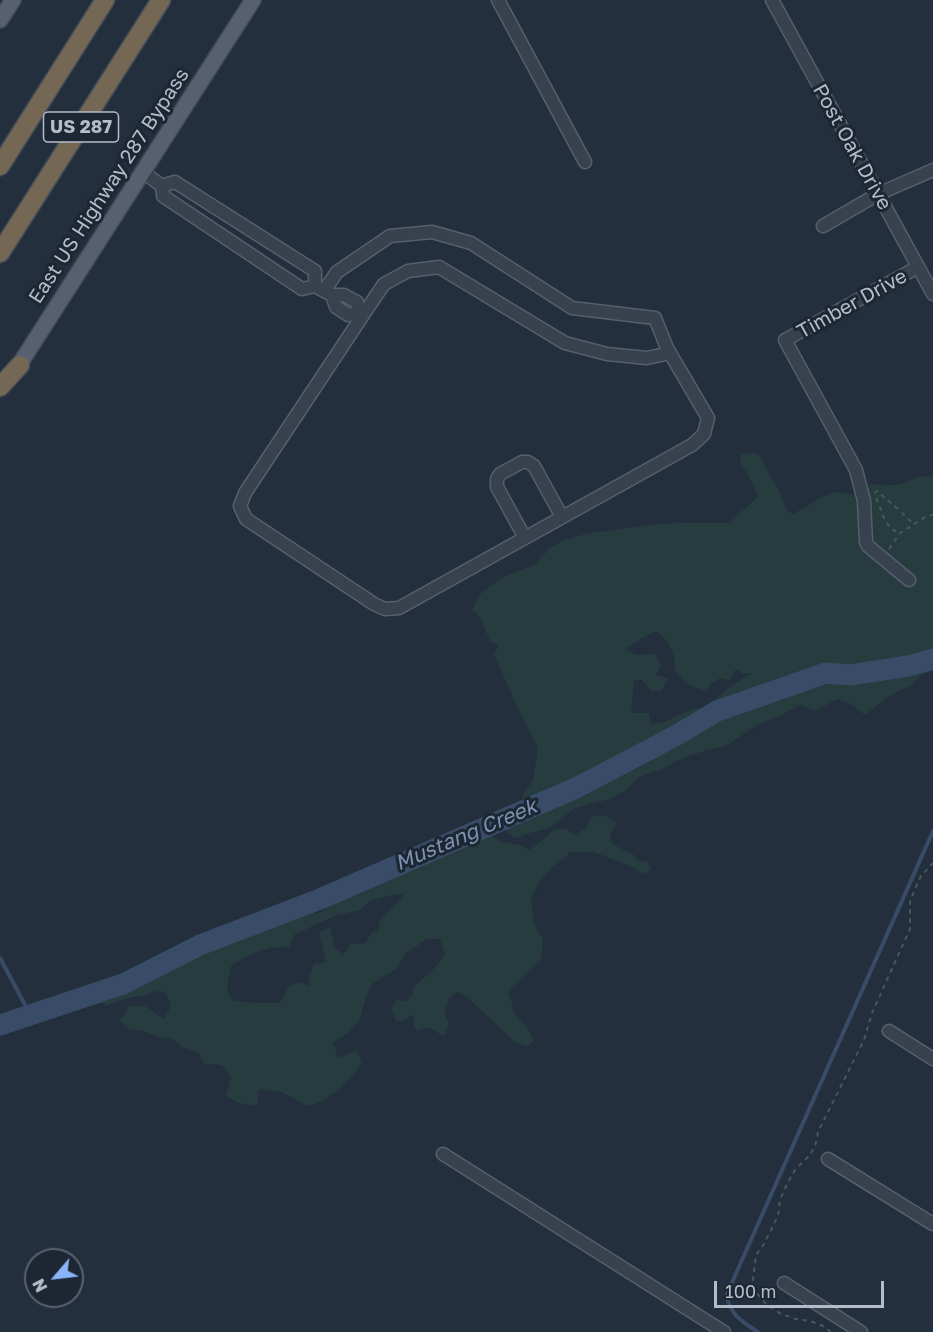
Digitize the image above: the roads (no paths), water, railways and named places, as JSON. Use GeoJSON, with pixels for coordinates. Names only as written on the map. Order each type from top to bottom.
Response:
{"type":"FeatureCollection","features":[{"type":"Feature","properties":{"kind":"highway","name":"US 287"},"geometry":{"type":"LineString","coordinates":[[0,166],[105,0]]}},
{"type":"Feature","properties":{"kind":"highway","name":"US 287"},"geometry":{"type":"LineString","coordinates":[[0,253],[161,0]]}},
{"type":"Feature","properties":{"kind":"highway"},"geometry":{"type":"LineString","coordinates":[[0,387],[20,365]]}},
{"type":"Feature","properties":{"kind":"main road"},"geometry":{"type":"LineString","coordinates":[[0,20],[13,0]]}},
{"type":"Feature","properties":{"kind":"main road","name":"East US Highway 287 Bypass"},"geometry":{"type":"LineString","coordinates":[[0,396],[253,0]]}},
{"type":"Feature","properties":{"kind":"street"},"geometry":{"type":"LineString","coordinates":[[498,0],[585,162]]}},
{"type":"Feature","properties":{"kind":"street","name":"Post Oak Drive"},"geometry":{"type":"LineString","coordinates":[[772,0],[933,294]]}},
{"type":"Feature","properties":{"kind":"street"},"geometry":{"type":"LineString","coordinates":[[823,226],[878,194],[933,170]]}},
{"type":"Feature","properties":{"kind":"street"},"geometry":{"type":"LineString","coordinates":[[143,172],[162,186],[163,196],[302,289],[324,290],[344,295],[357,302],[361,314]]}},
{"type":"Feature","properties":{"kind":"street"},"geometry":{"type":"LineString","coordinates":[[162,186],[175,182],[315,271],[324,290]]}},
{"type":"Feature","properties":{"kind":"street"},"geometry":{"type":"LineString","coordinates":[[324,290],[337,272],[390,236],[432,232],[471,243],[572,308],[656,318],[670,353],[708,418],[704,434],[692,446],[399,608],[385,609],[246,519],[240,506],[245,493],[361,314],[384,284],[408,271],[439,267],[565,343],[607,354],[647,358],[670,353]]}},
{"type":"Feature","properties":{"kind":"street","name":"Timber Drive"},"geometry":{"type":"LineString","coordinates":[[909,580],[868,546],[864,501],[856,470],[785,340],[918,267]]}},
{"type":"Feature","properties":{"kind":"street"},"geometry":{"type":"LineString","coordinates":[[525,538],[497,487],[500,474],[522,462],[528,462],[534,466],[562,517]]}},
{"type":"Feature","properties":{"kind":"street"},"geometry":{"type":"LineString","coordinates":[[889,1031],[933,1059]]}},
{"type":"Feature","properties":{"kind":"street"},"geometry":{"type":"LineString","coordinates":[[443,1154],[724,1332]]}},
{"type":"Feature","properties":{"kind":"street"},"geometry":{"type":"LineString","coordinates":[[828,1159],[933,1224]]}},
{"type":"Feature","properties":{"kind":"street"},"geometry":{"type":"LineString","coordinates":[[784,1283],[861,1332]]}},
{"type":"Feature","properties":{"kind":"waterway","name":"Mustang Creek"},"geometry":{"type":"LineString","coordinates":[[0,1025],[123,984],[200,945],[320,899],[576,788],[677,735],[717,711],[826,673],[850,675],[908,666],[933,659]]}},
{"type":"Feature","properties":{"kind":"waterway"},"geometry":{"type":"LineString","coordinates":[[758,1332],[738,1317],[731,1309],[726,1296],[933,831]]}},
{"type":"Feature","properties":{"kind":"waterway"},"geometry":{"type":"LineString","coordinates":[[0,958],[31,1016]]}}]}
